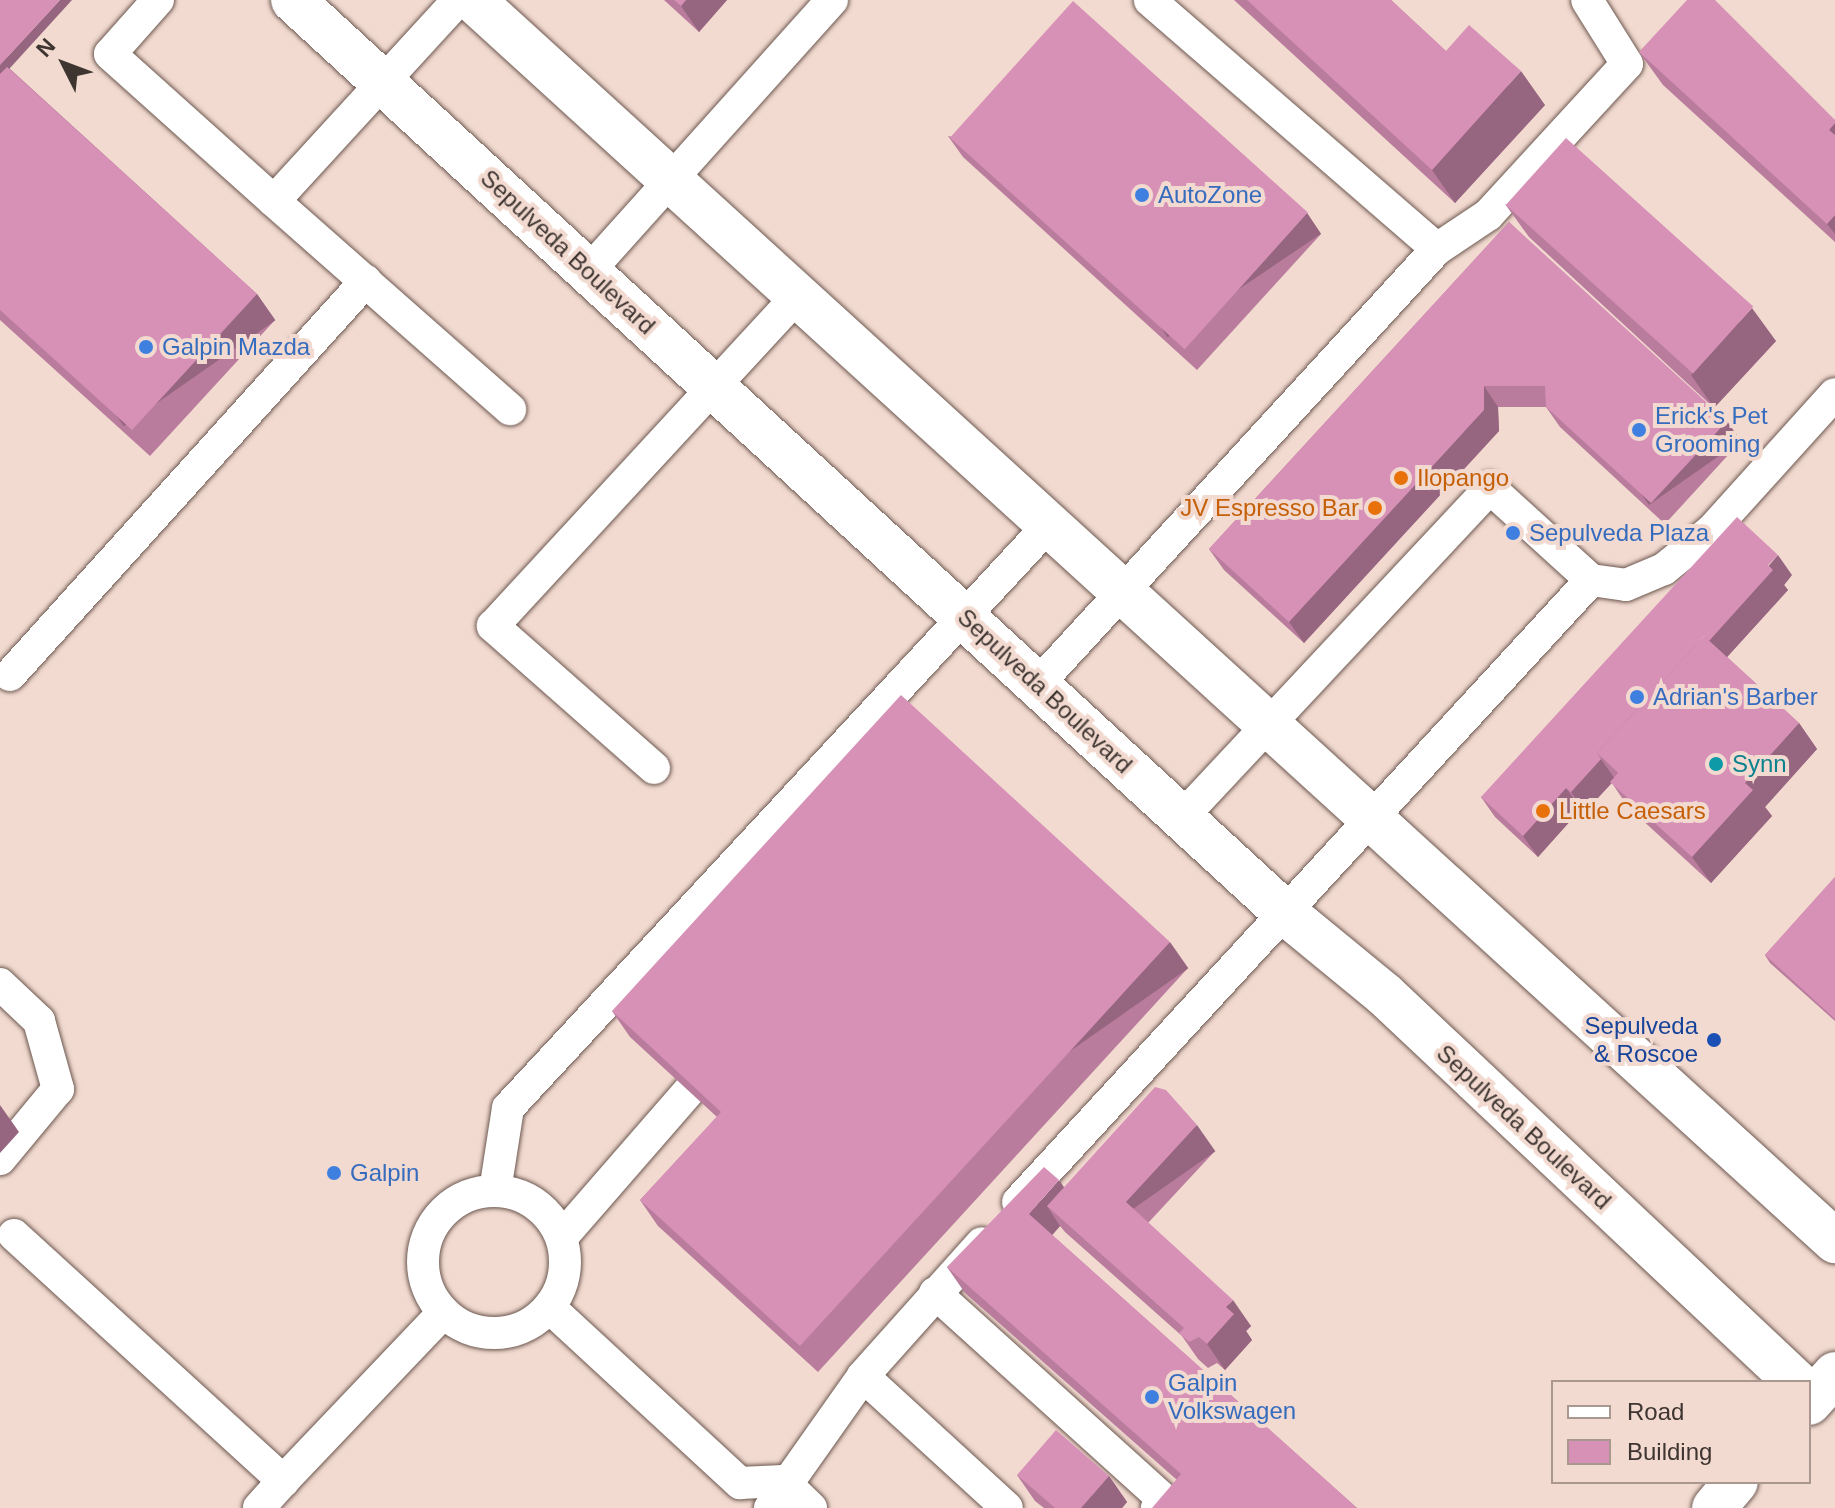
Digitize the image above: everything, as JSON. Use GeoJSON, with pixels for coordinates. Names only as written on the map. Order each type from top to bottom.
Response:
{"type":"FeatureCollection","features":[{"type":"Feature","properties":{"kind":"main road","name":"Sepulveda Boulevard"},"geometry":{"type":"LineString","coordinates":[[293,0],[1284,912],[1384,994],[1801,1380]]}},
{"type":"Feature","properties":{"kind":"main road"},"geometry":{"type":"LineString","coordinates":[[473,0],[1835,1241]]}},
{"type":"Feature","properties":{"kind":"main road"},"geometry":{"type":"LineString","coordinates":[[1714,1508],[1734,1484]]}},
{"type":"Feature","properties":{"kind":"lane"},"geometry":{"type":"LineString","coordinates":[[158,0],[110,54],[510,409]]}},
{"type":"Feature","properties":{"kind":"lane"},"geometry":{"type":"LineString","coordinates":[[274,201],[381,80],[458,0]]}},
{"type":"Feature","properties":{"kind":"lane"},"geometry":{"type":"LineString","coordinates":[[589,271],[832,0]]}},
{"type":"Feature","properties":{"kind":"lane"},"geometry":{"type":"LineString","coordinates":[[1150,0],[1437,249]]}},
{"type":"Feature","properties":{"kind":"lane"},"geometry":{"type":"LineString","coordinates":[[1037,685],[1437,249],[1488,215],[1627,64],[1587,0]]}},
{"type":"Feature","properties":{"kind":"lane"},"geometry":{"type":"LineString","coordinates":[[10,675],[366,281]]}},
{"type":"Feature","properties":{"kind":"lane"},"geometry":{"type":"LineString","coordinates":[[654,768],[493,626],[798,296]]}},
{"type":"Feature","properties":{"kind":"lane"},"geometry":{"type":"LineString","coordinates":[[1182,817],[1490,488],[1591,580],[1626,585],[1664,569],[1712,530],[1835,394]]}},
{"type":"Feature","properties":{"kind":"lane"},"geometry":{"type":"LineString","coordinates":[[495,1191],[508,1108],[962,615],[1049,525]]}},
{"type":"Feature","properties":{"kind":"lane"},"geometry":{"type":"LineString","coordinates":[[776,1495],[863,1376],[935,1293],[1591,580]]}},
{"type":"Feature","properties":{"kind":"lane"},"geometry":{"type":"LineString","coordinates":[[0,984],[39,1021],[58,1089],[0,1159]]}},
{"type":"Feature","properties":{"kind":"lane"},"geometry":{"type":"LineString","coordinates":[[562,1237],[689,1091]]}},
{"type":"Feature","properties":{"kind":"lane"},"geometry":{"type":"LineString","coordinates":[[495,1191],[530,1199],[562,1237],[562,1286],[549,1307],[533,1323],[489,1334],[444,1312],[425,1281],[427,1236],[459,1200],[495,1191]]}},
{"type":"Feature","properties":{"kind":"lane"},"geometry":{"type":"LineString","coordinates":[[14,1235],[283,1481]]}},
{"type":"Feature","properties":{"kind":"lane"},"geometry":{"type":"LineString","coordinates":[[935,1293],[1164,1500],[1157,1508]]}},
{"type":"Feature","properties":{"kind":"lane"},"geometry":{"type":"LineString","coordinates":[[549,1307],[740,1483],[811,1508]]}},
{"type":"Feature","properties":{"kind":"lane"},"geometry":{"type":"LineString","coordinates":[[259,1508],[444,1312]]}},
{"type":"Feature","properties":{"kind":"lane"},"geometry":{"type":"LineString","coordinates":[[863,1376],[1007,1508]]}},
{"type":"Feature","properties":{"kind":"building"},"geometry":{"type":"Polygon","coordinates":[[[0,0],[60,0],[0,65],[0,0]]]}},
{"type":"Feature","properties":{"kind":"building"},"geometry":{"type":"Polygon","coordinates":[[[1247,0],[1391,0],[1446,51],[1469,25],[1521,71],[1432,170],[1247,0]]]}},
{"type":"Feature","properties":{"kind":"building"},"geometry":{"type":"Polygon","coordinates":[[[1687,0],[1715,0],[1835,120],[1829,130],[1835,135],[1835,215],[1827,224],[1639,52],[1687,0]]]}},
{"type":"Feature","properties":{"kind":"building","name":"AutoZone"},"geometry":{"type":"Polygon","coordinates":[[[1073,1],[1308,212],[1185,349],[950,138],[1073,1]]]}},
{"type":"Feature","properties":{"kind":"building"},"geometry":{"type":"Polygon","coordinates":[[[7,67],[257,294],[132,430],[0,310],[0,74],[7,67]]]}},
{"type":"Feature","properties":{"kind":"building"},"geometry":{"type":"Polygon","coordinates":[[[1566,138],[1753,307],[1693,374],[1506,205],[1566,138]]]}},
{"type":"Feature","properties":{"kind":"building"},"geometry":{"type":"Polygon","coordinates":[[[1509,222],[1727,421],[1651,503],[1546,407],[1545,386],[1484,386],[1484,410],[1289,622],[1209,549],[1509,222]]]}},
{"type":"Feature","properties":{"kind":"building"},"geometry":{"type":"Polygon","coordinates":[[[1737,517],[1778,555],[1768,565],[1773,570],[1709,641],[1704,636],[1597,753],[1601,759],[1571,792],[1566,788],[1523,836],[1481,797],[1737,517]]]}},
{"type":"Feature","properties":{"kind":"building","name":"Synn"},"geometry":{"type":"Polygon","coordinates":[[[1704,636],[1799,723],[1745,783],[1753,790],[1692,857],[1610,782],[1618,773],[1597,753],[1704,636]]]}},
{"type":"Feature","properties":{"kind":"building"},"geometry":{"type":"Polygon","coordinates":[[[901,695],[1170,942],[800,1346],[640,1200],[721,1112],[612,1011],[901,695]]]}},
{"type":"Feature","properties":{"kind":"building"},"geometry":{"type":"Polygon","coordinates":[[[1835,877],[1835,1019],[1765,955],[1835,877]]]}},
{"type":"Feature","properties":{"kind":"building"},"geometry":{"type":"Polygon","coordinates":[[[1155,1087],[1166,1090],[1197,1125],[1126,1202],[1233,1300],[1226,1307],[1234,1314],[1207,1344],[1199,1337],[1189,1342],[1179,1333],[1184,1328],[1047,1206],[1155,1087]]]}},
{"type":"Feature","properties":{"kind":"building","name":"Galpin Volkswagen"},"geometry":{"type":"Polygon","coordinates":[[[1044,1167],[1059,1180],[1029,1214],[1357,1508],[1152,1508],[1181,1474],[947,1267],[1044,1167]]]}},
{"type":"Feature","properties":{"kind":"building"},"geometry":{"type":"Polygon","coordinates":[[[1056,1430],[1109,1476],[1081,1508],[1055,1508],[1017,1475],[1056,1430]]]}},
{"type":"Feature","properties":{"kind":"place","name":"AutoZone"},"geometry":{"type":"Point","coordinates":[1142,195]}},
{"type":"Feature","properties":{"kind":"place","name":"Galpin Mazda"},"geometry":{"type":"Point","coordinates":[146,347]}},
{"type":"Feature","properties":{"kind":"place","name":"Erick's Pet Grooming"},"geometry":{"type":"Point","coordinates":[1639,430]}},
{"type":"Feature","properties":{"kind":"place","name":"Ilopango"},"geometry":{"type":"Point","coordinates":[1401,478]}},
{"type":"Feature","properties":{"kind":"place","name":"JV Espresso Bar"},"geometry":{"type":"Point","coordinates":[1375,508]}},
{"type":"Feature","properties":{"kind":"place","name":"Sepulveda Plaza"},"geometry":{"type":"Point","coordinates":[1513,533]}},
{"type":"Feature","properties":{"kind":"place","name":"Adrian's Barber"},"geometry":{"type":"Point","coordinates":[1637,697]}},
{"type":"Feature","properties":{"kind":"place","name":"Synn"},"geometry":{"type":"Point","coordinates":[1716,764]}},
{"type":"Feature","properties":{"kind":"place","name":"Little Caesars"},"geometry":{"type":"Point","coordinates":[1543,811]}},
{"type":"Feature","properties":{"kind":"place","name":"Sepulveda & Roscoe"},"geometry":{"type":"Point","coordinates":[1714,1040]}},
{"type":"Feature","properties":{"kind":"place","name":"Galpin"},"geometry":{"type":"Point","coordinates":[334,1173]}},
{"type":"Feature","properties":{"kind":"place","name":"Galpin Volkswagen"},"geometry":{"type":"Point","coordinates":[1152,1397]}}]}
